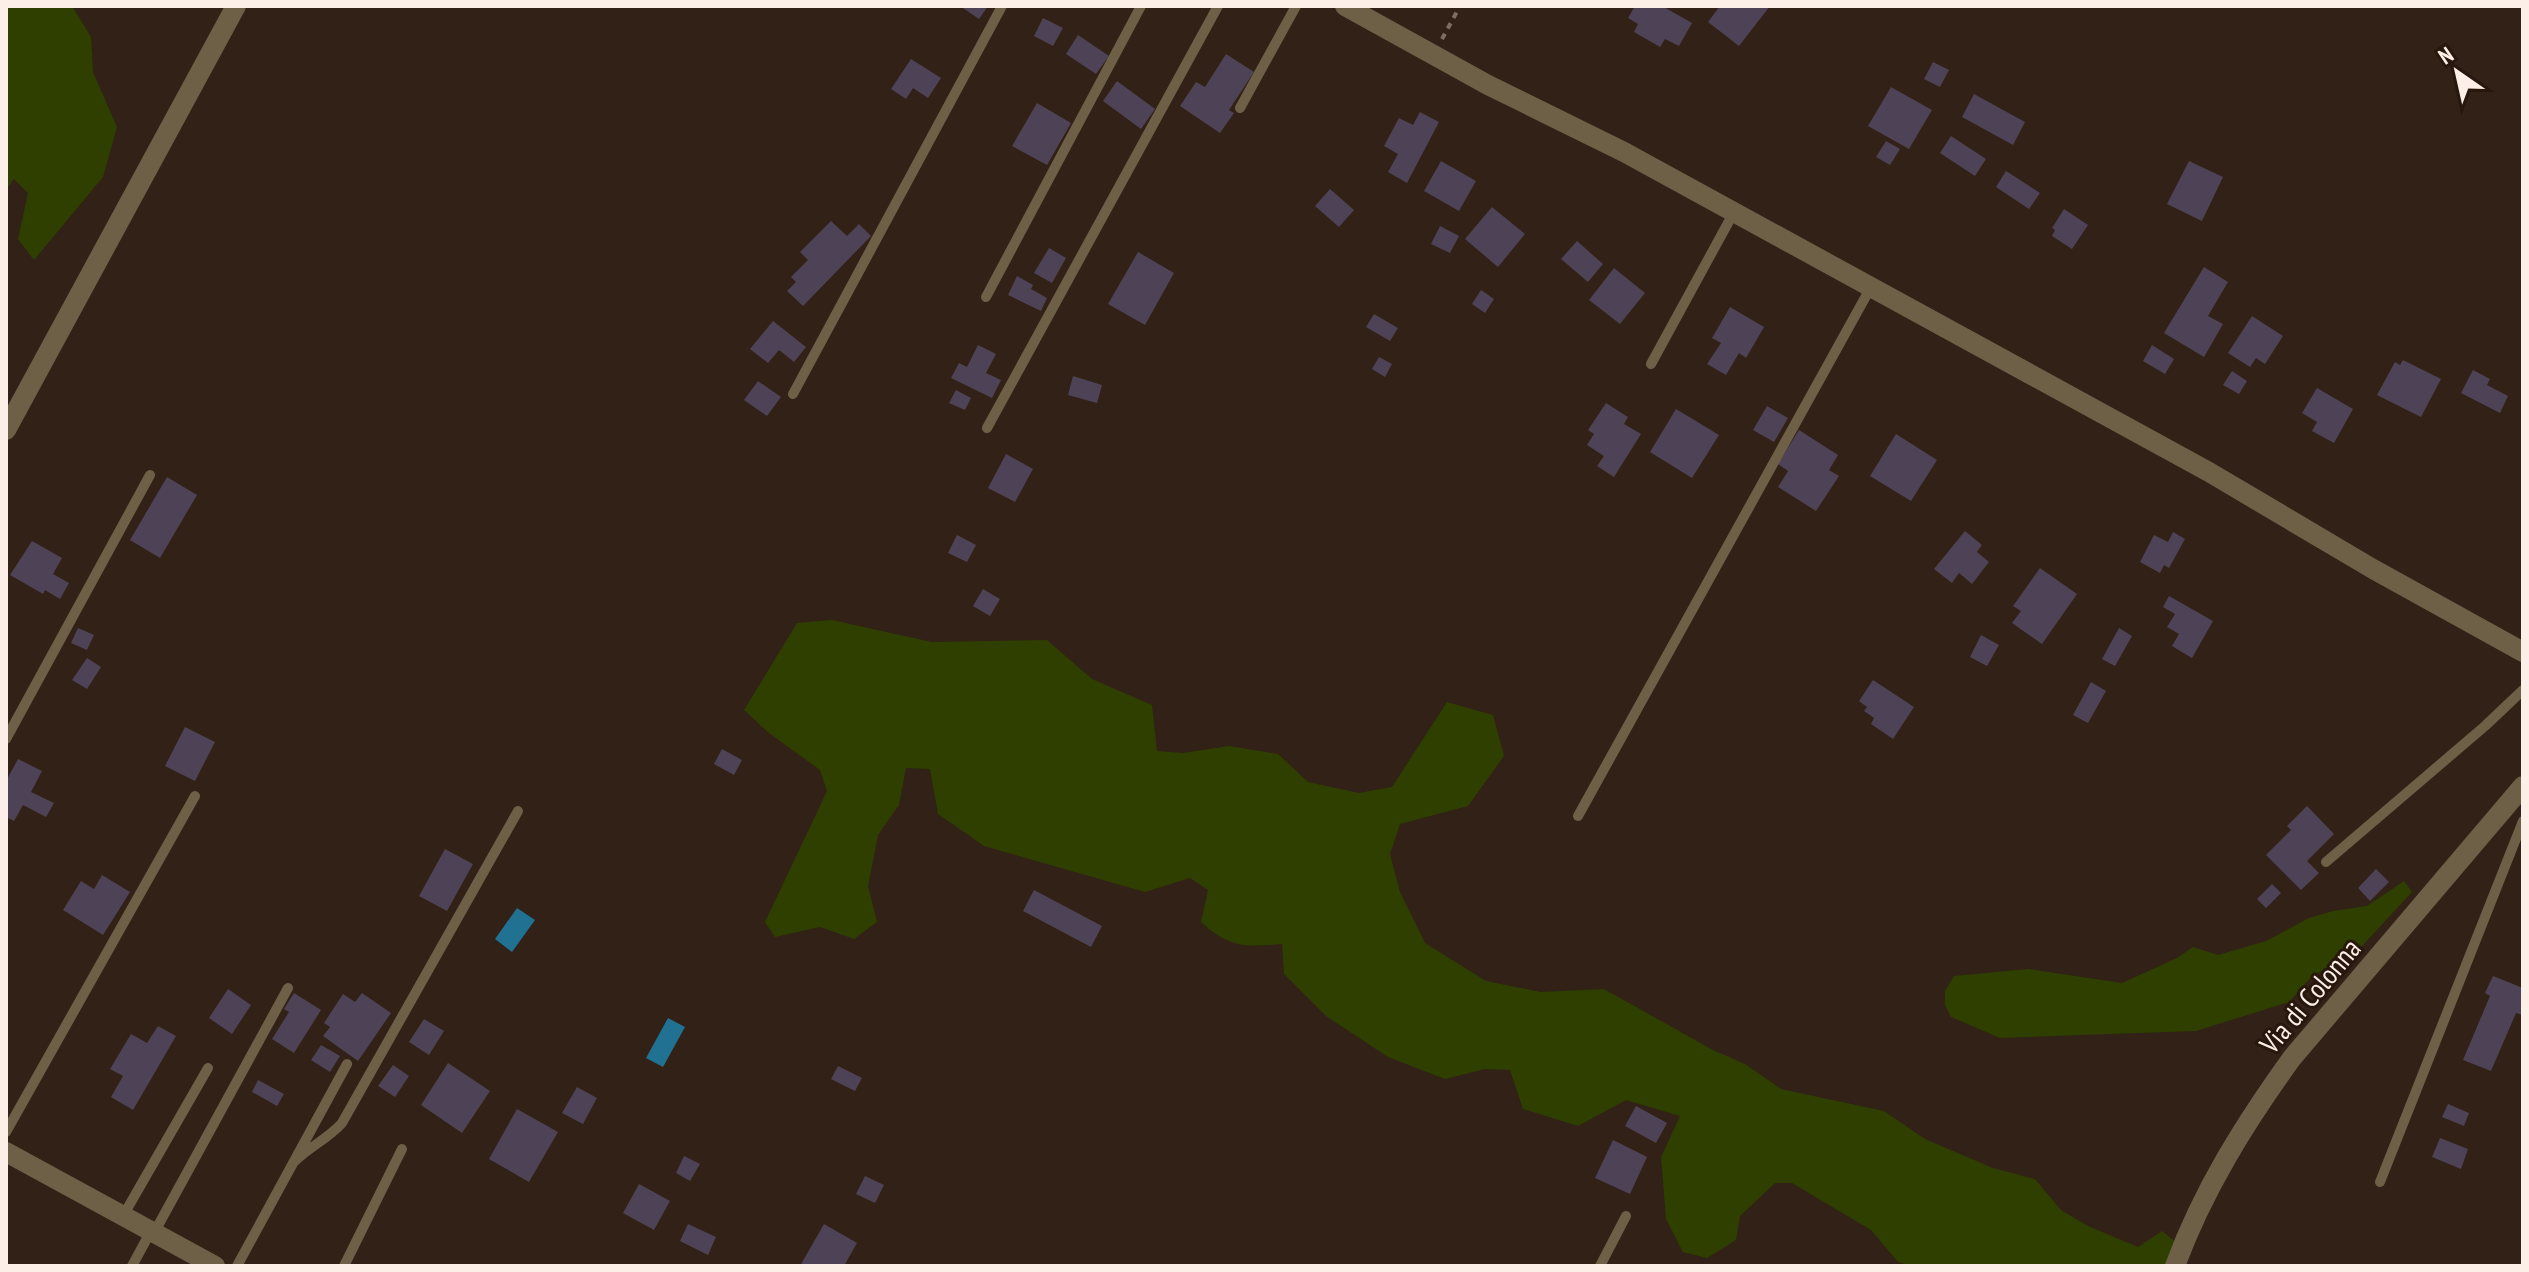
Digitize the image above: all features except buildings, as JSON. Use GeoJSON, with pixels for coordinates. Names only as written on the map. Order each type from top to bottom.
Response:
{"type":"FeatureCollection","features":[{"type":"Feature","properties":{"kind":"street"},"geometry":{"type":"LineString","coordinates":[[6,430],[236,6]]}},
{"type":"Feature","properties":{"kind":"street"},"geometry":{"type":"LineString","coordinates":[[1345,6],[1433,56],[1624,152],[2209,472],[2373,569],[2523,652]]}},
{"type":"Feature","properties":{"kind":"street","name":"Via di Colonna"},"geometry":{"type":"LineString","coordinates":[[2175,1266],[2215,1177],[2261,1101],[2292,1058],[2523,786]]}},
{"type":"Feature","properties":{"kind":"street"},"geometry":{"type":"LineString","coordinates":[[6,1152],[215,1266]]}},
{"type":"Feature","properties":{"kind":"lane"},"geometry":{"type":"LineString","coordinates":[[793,394],[1002,6]]}},
{"type":"Feature","properties":{"kind":"lane"},"geometry":{"type":"LineString","coordinates":[[986,297],[1141,6]]}},
{"type":"Feature","properties":{"kind":"lane"},"geometry":{"type":"LineString","coordinates":[[987,428],[1218,6]]}},
{"type":"Feature","properties":{"kind":"lane"},"geometry":{"type":"LineString","coordinates":[[1240,108],[1296,6]]}},
{"type":"Feature","properties":{"kind":"lane"},"geometry":{"type":"LineString","coordinates":[[1651,364],[1734,212]]}},
{"type":"Feature","properties":{"kind":"lane"},"geometry":{"type":"LineString","coordinates":[[1578,816],[1871,287]]}},
{"type":"Feature","properties":{"kind":"lane"},"geometry":{"type":"LineString","coordinates":[[6,739],[150,475]]}},
{"type":"Feature","properties":{"kind":"lane"},"geometry":{"type":"LineString","coordinates":[[2326,862],[2523,690]]}},
{"type":"Feature","properties":{"kind":"lane"},"geometry":{"type":"LineString","coordinates":[[6,1132],[195,796]]}},
{"type":"Feature","properties":{"kind":"lane"},"geometry":{"type":"LineString","coordinates":[[294,1162],[342,1123],[518,811]]}},
{"type":"Feature","properties":{"kind":"lane"},"geometry":{"type":"LineString","coordinates":[[2380,1182],[2523,821]]}},
{"type":"Feature","properties":{"kind":"lane"},"geometry":{"type":"LineString","coordinates":[[132,1266],[288,988]]}},
{"type":"Feature","properties":{"kind":"lane"},"geometry":{"type":"LineString","coordinates":[[237,1266],[347,1064]]}},
{"type":"Feature","properties":{"kind":"lane"},"geometry":{"type":"LineString","coordinates":[[123,1216],[208,1068]]}},
{"type":"Feature","properties":{"kind":"lane"},"geometry":{"type":"LineString","coordinates":[[344,1266],[402,1149]]}},
{"type":"Feature","properties":{"kind":"lane"},"geometry":{"type":"LineString","coordinates":[[1600,1266],[1626,1216]]}},
{"type":"Feature","properties":{"kind":"path"},"geometry":{"type":"LineString","coordinates":[[1433,56],[1460,6]]}},
{"type":"Feature","properties":{"kind":"green space"},"geometry":{"type":"Polygon","coordinates":[[[6,6],[72,6],[91,37],[93,72],[117,127],[103,177],[34,260],[18,239],[28,193],[14,179],[6,190],[6,6]]]}},
{"type":"Feature","properties":{"kind":"green space"},"geometry":{"type":"Polygon","coordinates":[[[832,620],[932,642],[1047,640],[1092,679],[1152,705],[1157,751],[1183,753],[1229,746],[1278,754],[1308,782],[1359,793],[1392,787],[1447,702],[1493,715],[1504,756],[1468,806],[1400,824],[1390,854],[1400,892],[1425,943],[1486,981],[1541,992],[1604,989],[1713,1050],[1745,1064],[1781,1089],[1884,1111],[1925,1139],[1993,1168],[2035,1179],[2061,1210],[2088,1226],[2138,1247],[2162,1231],[2177,1243],[2168,1266],[1910,1266],[1898,1262],[1871,1230],[1792,1183],[1775,1183],[1740,1216],[1736,1240],[1707,1258],[1683,1252],[1666,1219],[1661,1157],[1680,1116],[1626,1100],[1578,1126],[1523,1109],[1510,1070],[1485,1069],[1445,1079],[1388,1057],[1326,1016],[1284,974],[1282,944],[1238,944],[1220,937],[1201,922],[1208,890],[1190,878],[1145,892],[984,846],[938,814],[930,769],[906,768],[899,805],[878,835],[868,886],[877,922],[854,939],[820,927],[775,937],[765,922],[827,791],[820,770],[769,733],[744,710],[797,623],[832,620]]]}},
{"type":"Feature","properties":{"kind":"green space"},"geometry":{"type":"Polygon","coordinates":[[[2404,881],[2412,892],[2351,958],[2313,975],[2289,1002],[2196,1031],[2000,1038],[1951,1017],[1945,1005],[1945,991],[1954,976],[2028,969],[2122,983],[2177,958],[2193,947],[2218,955],[2266,941],[2309,918],[2367,906],[2404,881]]]}},
{"type":"Feature","properties":{"kind":"water"},"geometry":{"type":"Polygon","coordinates":[[[517,908],[535,920],[512,952],[495,939],[517,908]]]}},
{"type":"Feature","properties":{"kind":"water"},"geometry":{"type":"Polygon","coordinates":[[[668,1018],[685,1027],[663,1067],[646,1058],[668,1018]]]}}]}
